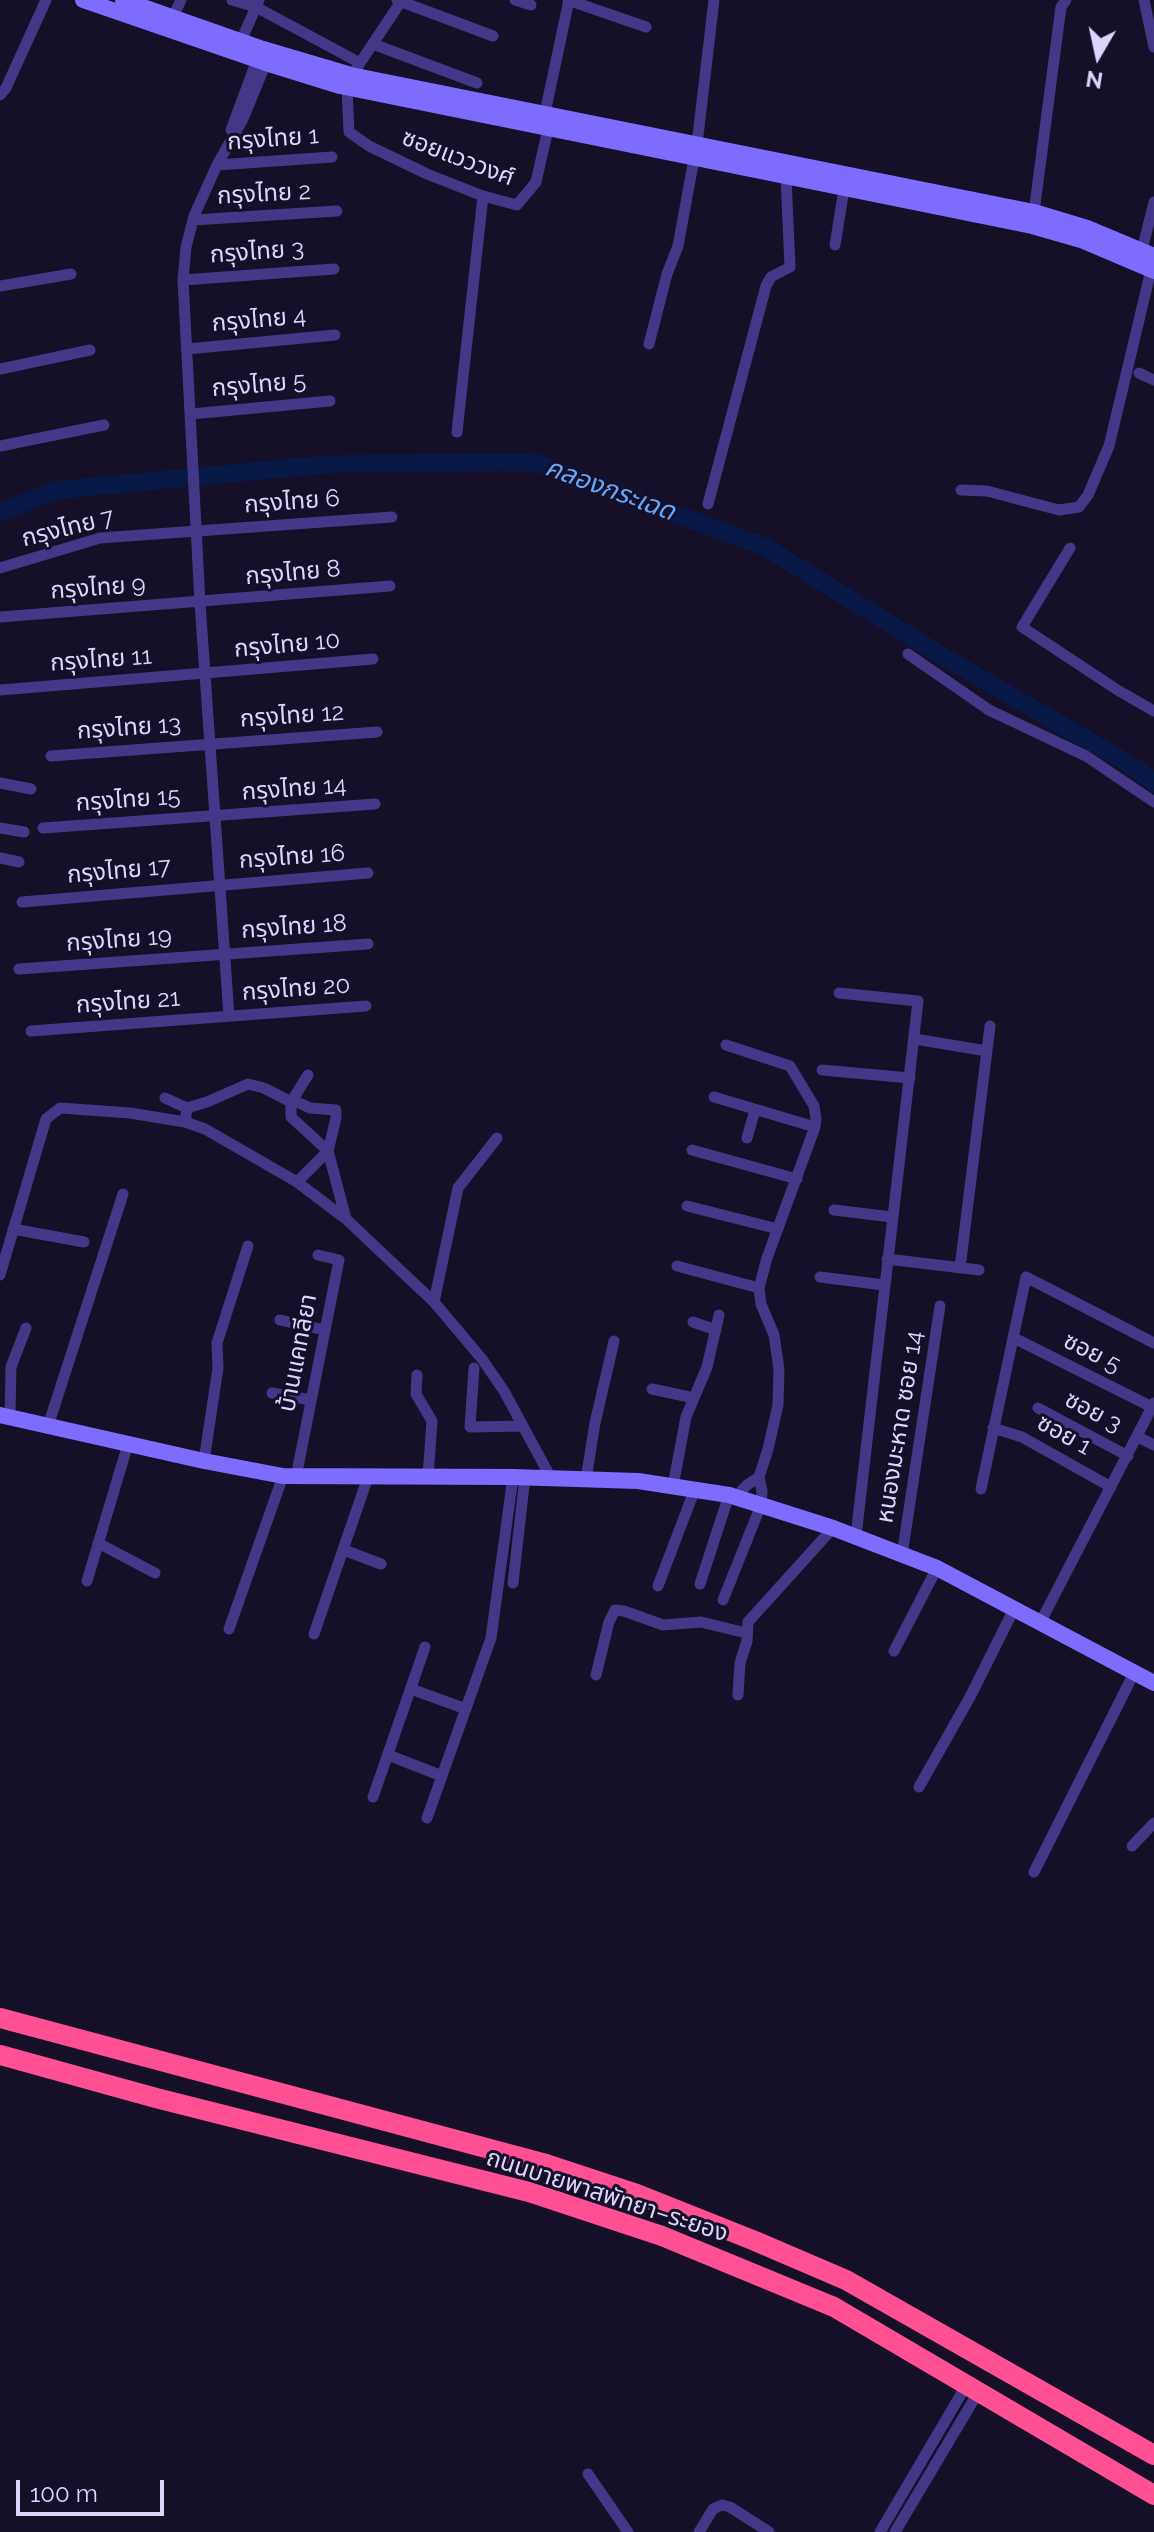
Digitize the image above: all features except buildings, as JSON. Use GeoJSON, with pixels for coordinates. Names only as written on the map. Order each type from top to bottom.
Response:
{"type":"FeatureCollection","features":[{"type":"Feature","properties":{"kind":"highway","name":"ถนนบายพาสพัทยา–ระยอง"},"geometry":{"type":"LineString","coordinates":[[0,2018],[546,2164],[637,2194],[846,2280],[1154,2455]]}},
{"type":"Feature","properties":{"kind":"highway","name":"ถนนบายพาสพัทยา–ระยอง"},"geometry":{"type":"LineString","coordinates":[[0,2055],[156,2098],[529,2192],[662,2236],[834,2307],[1154,2495]]}},
{"type":"Feature","properties":{"kind":"street"},"geometry":{"type":"LineString","coordinates":[[0,95],[46,0]]}},
{"type":"Feature","properties":{"kind":"street"},"geometry":{"type":"LineString","coordinates":[[83,0],[261,62],[353,75]]}},
{"type":"Feature","properties":{"kind":"street"},"geometry":{"type":"LineString","coordinates":[[123,0],[353,75],[546,121],[940,200],[1150,262]]}},
{"type":"Feature","properties":{"kind":"street"},"geometry":{"type":"LineString","coordinates":[[173,17],[181,0]]}},
{"type":"Feature","properties":{"kind":"street"},"geometry":{"type":"LineString","coordinates":[[232,0],[257,4],[353,75]]}},
{"type":"Feature","properties":{"kind":"street"},"geometry":{"type":"LineString","coordinates":[[515,0],[531,5]]}},
{"type":"Feature","properties":{"kind":"street"},"geometry":{"type":"LineString","coordinates":[[546,121],[568,0],[646,27]]}},
{"type":"Feature","properties":{"kind":"street"},"geometry":{"type":"LineString","coordinates":[[649,344],[667,274],[678,246],[695,152],[714,0]]}},
{"type":"Feature","properties":{"kind":"street"},"geometry":{"type":"LineString","coordinates":[[1034,212],[1061,7],[1066,0]]}},
{"type":"Feature","properties":{"kind":"street"},"geometry":{"type":"LineString","coordinates":[[1144,0],[1154,47]]}},
{"type":"Feature","properties":{"kind":"street"},"geometry":{"type":"LineString","coordinates":[[353,75],[400,1],[493,36]]}},
{"type":"Feature","properties":{"kind":"street"},"geometry":{"type":"LineString","coordinates":[[241,41],[257,4]]}},
{"type":"Feature","properties":{"kind":"street"},"geometry":{"type":"LineString","coordinates":[[373,44],[477,83]]}},
{"type":"Feature","properties":{"kind":"street"},"geometry":{"type":"LineString","coordinates":[[229,1016],[200,603],[183,280],[186,247],[193,220],[226,146],[243,119],[261,62]]}},
{"type":"Feature","properties":{"kind":"street","name":"ซอยแวววงศ์"},"geometry":{"type":"LineString","coordinates":[[353,75],[349,132],[369,146],[427,174],[483,196],[517,205],[536,182],[546,121]]}},
{"type":"Feature","properties":{"kind":"street"},"geometry":{"type":"LineString","coordinates":[[695,152],[844,189],[1034,212],[1087,228],[1150,262]]}},
{"type":"Feature","properties":{"kind":"street","name":"กรุงไทย 1"},"geometry":{"type":"LineString","coordinates":[[217,165],[332,157]]}},
{"type":"Feature","properties":{"kind":"street"},"geometry":{"type":"LineString","coordinates":[[708,504],[766,286],[771,277],[790,267],[792,257],[786,177]]}},
{"type":"Feature","properties":{"kind":"street"},"geometry":{"type":"LineString","coordinates":[[835,245],[844,189]]}},
{"type":"Feature","properties":{"kind":"street"},"geometry":{"type":"LineString","coordinates":[[457,432],[483,196]]}},
{"type":"Feature","properties":{"kind":"street"},"geometry":{"type":"LineString","coordinates":[[961,490],[987,491],[1059,510],[1079,507],[1088,495],[1109,446],[1150,262],[1154,202]]}},
{"type":"Feature","properties":{"kind":"street","name":"กรุงไทย 2"},"geometry":{"type":"LineString","coordinates":[[193,220],[337,211]]}},
{"type":"Feature","properties":{"kind":"street","name":"กรุงไทย 3"},"geometry":{"type":"LineString","coordinates":[[183,280],[334,269]]}},
{"type":"Feature","properties":{"kind":"street"},"geometry":{"type":"LineString","coordinates":[[0,286],[71,274]]}},
{"type":"Feature","properties":{"kind":"street","name":"กรุงไทย 4"},"geometry":{"type":"LineString","coordinates":[[187,349],[335,335]]}},
{"type":"Feature","properties":{"kind":"street"},"geometry":{"type":"LineString","coordinates":[[0,369],[90,350]]}},
{"type":"Feature","properties":{"kind":"street"},"geometry":{"type":"LineString","coordinates":[[1139,373],[1154,380]]}},
{"type":"Feature","properties":{"kind":"street","name":"กรุงไทย 5"},"geometry":{"type":"LineString","coordinates":[[191,414],[330,401]]}},
{"type":"Feature","properties":{"kind":"street"},"geometry":{"type":"LineString","coordinates":[[0,446],[104,425]]}},
{"type":"Feature","properties":{"kind":"street","name":"กรุงไทย 6"},"geometry":{"type":"LineString","coordinates":[[196,531],[392,517]]}},
{"type":"Feature","properties":{"kind":"street","name":"กรุงไทย 7"},"geometry":{"type":"LineString","coordinates":[[0,568],[100,538],[196,531]]}},
{"type":"Feature","properties":{"kind":"street"},"geometry":{"type":"LineString","coordinates":[[1070,548],[1022,627],[1154,711]]}},
{"type":"Feature","properties":{"kind":"street","name":"กรุงไทย 8"},"geometry":{"type":"LineString","coordinates":[[200,603],[390,586]]}},
{"type":"Feature","properties":{"kind":"street","name":"กรุงไทย 9"},"geometry":{"type":"LineString","coordinates":[[0,617],[200,603]]}},
{"type":"Feature","properties":{"kind":"street"},"geometry":{"type":"LineString","coordinates":[[908,654],[989,710],[1086,756],[1154,802]]}},
{"type":"Feature","properties":{"kind":"street","name":"กรุงไทย 10"},"geometry":{"type":"LineString","coordinates":[[205,674],[373,659]]}},
{"type":"Feature","properties":{"kind":"street","name":"กรุงไทย 11"},"geometry":{"type":"LineString","coordinates":[[0,690],[205,674]]}},
{"type":"Feature","properties":{"kind":"street","name":"กรุงไทย 12"},"geometry":{"type":"LineString","coordinates":[[210,744],[377,732]]}},
{"type":"Feature","properties":{"kind":"street","name":"กรุงไทย 13"},"geometry":{"type":"LineString","coordinates":[[51,756],[210,744]]}},
{"type":"Feature","properties":{"kind":"street"},"geometry":{"type":"LineString","coordinates":[[0,783],[31,789]]}},
{"type":"Feature","properties":{"kind":"street","name":"กรุงไทย 14"},"geometry":{"type":"LineString","coordinates":[[215,817],[375,804]]}},
{"type":"Feature","properties":{"kind":"street","name":"กรุงไทย 15"},"geometry":{"type":"LineString","coordinates":[[43,828],[215,817]]}},
{"type":"Feature","properties":{"kind":"street"},"geometry":{"type":"LineString","coordinates":[[0,828],[24,832]]}},
{"type":"Feature","properties":{"kind":"street"},"geometry":{"type":"LineString","coordinates":[[0,858],[19,862]]}},
{"type":"Feature","properties":{"kind":"street","name":"กรุงไทย 16"},"geometry":{"type":"LineString","coordinates":[[220,885],[368,873]]}},
{"type":"Feature","properties":{"kind":"street","name":"กรุงไทย 17"},"geometry":{"type":"LineString","coordinates":[[22,902],[220,885]]}},
{"type":"Feature","properties":{"kind":"street","name":"กรุงไทย 18"},"geometry":{"type":"LineString","coordinates":[[223,954],[368,944]]}},
{"type":"Feature","properties":{"kind":"street","name":"กรุงไทย 19"},"geometry":{"type":"LineString","coordinates":[[19,969],[223,954]]}},
{"type":"Feature","properties":{"kind":"street"},"geometry":{"type":"LineString","coordinates":[[839,993],[918,1001],[856,1536]]}},
{"type":"Feature","properties":{"kind":"street","name":"กรุงไทย 20"},"geometry":{"type":"LineString","coordinates":[[229,1016],[366,1006]]}},
{"type":"Feature","properties":{"kind":"street","name":"กรุงไทย 21"},"geometry":{"type":"LineString","coordinates":[[31,1031],[229,1016]]}},
{"type":"Feature","properties":{"kind":"street"},"geometry":{"type":"LineString","coordinates":[[960,1268],[990,1026]]}},
{"type":"Feature","properties":{"kind":"street"},"geometry":{"type":"LineString","coordinates":[[915,1039],[987,1051]]}},
{"type":"Feature","properties":{"kind":"street"},"geometry":{"type":"LineString","coordinates":[[723,1600],[761,1505],[759,1477],[774,1427],[779,1369],[774,1335],[761,1304],[759,1288],[815,1127],[814,1106],[790,1066],[726,1045]]}},
{"type":"Feature","properties":{"kind":"street"},"geometry":{"type":"LineString","coordinates":[[822,1070],[910,1078]]}},
{"type":"Feature","properties":{"kind":"street"},"geometry":{"type":"LineString","coordinates":[[308,1075],[291,1102],[291,1117],[328,1151],[346,1219]]}},
{"type":"Feature","properties":{"kind":"street"},"geometry":{"type":"LineString","coordinates":[[165,1098],[187,1108],[248,1084],[310,1108],[336,1110],[335,1129],[328,1151],[297,1182]]}},
{"type":"Feature","properties":{"kind":"street"},"geometry":{"type":"LineString","coordinates":[[714,1097],[815,1127]]}},
{"type":"Feature","properties":{"kind":"street"},"geometry":{"type":"LineString","coordinates":[[0,1275],[46,1119],[60,1108],[130,1113],[185,1122],[205,1129],[297,1182],[346,1219],[434,1302],[482,1359],[504,1391],[551,1478]]}},
{"type":"Feature","properties":{"kind":"street"},"geometry":{"type":"LineString","coordinates":[[185,1122],[187,1108]]}},
{"type":"Feature","properties":{"kind":"street"},"geometry":{"type":"LineString","coordinates":[[747,1138],[755,1110]]}},
{"type":"Feature","properties":{"kind":"street"},"geometry":{"type":"LineString","coordinates":[[434,1302],[458,1188],[497,1138]]}},
{"type":"Feature","properties":{"kind":"street"},"geometry":{"type":"LineString","coordinates":[[692,1150],[797,1179]]}},
{"type":"Feature","properties":{"kind":"street"},"geometry":{"type":"LineString","coordinates":[[48,1426],[123,1194]]}},
{"type":"Feature","properties":{"kind":"street"},"geometry":{"type":"LineString","coordinates":[[687,1206],[778,1229]]}},
{"type":"Feature","properties":{"kind":"street"},"geometry":{"type":"LineString","coordinates":[[834,1210],[892,1217]]}},
{"type":"Feature","properties":{"kind":"street"},"geometry":{"type":"LineString","coordinates":[[13,1229],[84,1242]]}},
{"type":"Feature","properties":{"kind":"street"},"geometry":{"type":"LineString","coordinates":[[204,1461],[218,1368],[217,1343],[248,1246]]}},
{"type":"Feature","properties":{"kind":"street","name":"บ้านแคทลียา"},"geometry":{"type":"LineString","coordinates":[[229,1629],[289,1477],[311,1400],[339,1260],[318,1255]]}},
{"type":"Feature","properties":{"kind":"street"},"geometry":{"type":"LineString","coordinates":[[887,1259],[979,1270]]}},
{"type":"Feature","properties":{"kind":"street"},"geometry":{"type":"LineString","coordinates":[[677,1266],[759,1288]]}},
{"type":"Feature","properties":{"kind":"street"},"geometry":{"type":"LineString","coordinates":[[820,1277],[884,1285]]}},
{"type":"Feature","properties":{"kind":"street"},"geometry":{"type":"LineString","coordinates":[[981,1489],[1026,1277],[1154,1343]]}},
{"type":"Feature","properties":{"kind":"street","name":"หนองมะหาด ซอย 14"},"geometry":{"type":"LineString","coordinates":[[902,1555],[940,1306]]}},
{"type":"Feature","properties":{"kind":"street"},"geometry":{"type":"LineString","coordinates":[[673,1486],[686,1417],[707,1367],[719,1315]]}},
{"type":"Feature","properties":{"kind":"street"},"geometry":{"type":"LineString","coordinates":[[280,1320],[325,1330]]}},
{"type":"Feature","properties":{"kind":"street"},"geometry":{"type":"LineString","coordinates":[[693,1322],[716,1330]]}},
{"type":"Feature","properties":{"kind":"street"},"geometry":{"type":"LineString","coordinates":[[26,1328],[11,1367],[5,1416],[289,1477],[519,1477],[638,1481],[732,1496],[856,1536],[937,1568],[1154,1683]]}},
{"type":"Feature","properties":{"kind":"street","name":"ซอย 5"},"geometry":{"type":"LineString","coordinates":[[1014,1338],[1153,1405]]}},
{"type":"Feature","properties":{"kind":"street"},"geometry":{"type":"LineString","coordinates":[[586,1479],[614,1341]]}},
{"type":"Feature","properties":{"kind":"street"},"geometry":{"type":"LineString","coordinates":[[474,1368],[470,1427],[522,1426]]}},
{"type":"Feature","properties":{"kind":"street"},"geometry":{"type":"LineString","coordinates":[[417,1375],[416,1394],[432,1421],[428,1477]]}},
{"type":"Feature","properties":{"kind":"street"},"geometry":{"type":"LineString","coordinates":[[652,1389],[694,1398]]}},
{"type":"Feature","properties":{"kind":"street"},"geometry":{"type":"LineString","coordinates":[[272,1393],[311,1400]]}},
{"type":"Feature","properties":{"kind":"street"},"geometry":{"type":"LineString","coordinates":[[1040,1623],[1153,1405]]}},
{"type":"Feature","properties":{"kind":"street","name":"ซอย 3"},"geometry":{"type":"LineString","coordinates":[[1038,1408],[1128,1456]]}},
{"type":"Feature","properties":{"kind":"street","name":"ซอย 1"},"geometry":{"type":"LineString","coordinates":[[993,1428],[1022,1437],[1111,1487]]}},
{"type":"Feature","properties":{"kind":"street"},"geometry":{"type":"LineString","coordinates":[[1138,1437],[1154,1445]]}},
{"type":"Feature","properties":{"kind":"street"},"geometry":{"type":"LineString","coordinates":[[87,1581],[128,1444]]}},
{"type":"Feature","properties":{"kind":"street"},"geometry":{"type":"LineString","coordinates":[[314,1634],[368,1477]]}},
{"type":"Feature","properties":{"kind":"street"},"geometry":{"type":"LineString","coordinates":[[513,1583],[519,1477]]}},
{"type":"Feature","properties":{"kind":"street"},"geometry":{"type":"LineString","coordinates":[[427,1818],[494,1628],[519,1477]]}},
{"type":"Feature","properties":{"kind":"street"},"geometry":{"type":"LineString","coordinates":[[700,1584],[732,1496],[759,1477]]}},
{"type":"Feature","properties":{"kind":"street"},"geometry":{"type":"LineString","coordinates":[[658,1586],[695,1489]]}},
{"type":"Feature","properties":{"kind":"street"},"geometry":{"type":"LineString","coordinates":[[738,1695],[740,1663],[747,1641],[746,1625],[833,1528]]}},
{"type":"Feature","properties":{"kind":"street"},"geometry":{"type":"LineString","coordinates":[[98,1543],[155,1573]]}},
{"type":"Feature","properties":{"kind":"street"},"geometry":{"type":"LineString","coordinates":[[344,1550],[381,1564]]}},
{"type":"Feature","properties":{"kind":"street"},"geometry":{"type":"LineString","coordinates":[[894,1651],[937,1568]]}},
{"type":"Feature","properties":{"kind":"street"},"geometry":{"type":"LineString","coordinates":[[919,1787],[970,1697],[1014,1609]]}},
{"type":"Feature","properties":{"kind":"street"},"geometry":{"type":"LineString","coordinates":[[596,1675],[615,1610],[663,1625],[701,1622],[746,1633]]}},
{"type":"Feature","properties":{"kind":"street"},"geometry":{"type":"LineString","coordinates":[[373,1797],[425,1647]]}},
{"type":"Feature","properties":{"kind":"street"},"geometry":{"type":"LineString","coordinates":[[1034,1872],[1134,1673]]}},
{"type":"Feature","properties":{"kind":"street"},"geometry":{"type":"LineString","coordinates":[[411,1689],[466,1709]]}},
{"type":"Feature","properties":{"kind":"street"},"geometry":{"type":"LineString","coordinates":[[388,1755],[442,1776]]}},
{"type":"Feature","properties":{"kind":"street"},"geometry":{"type":"LineString","coordinates":[[1132,1846],[1154,1823]]}},
{"type":"Feature","properties":{"kind":"street"},"geometry":{"type":"LineString","coordinates":[[880,2532],[973,2388]]}},
{"type":"Feature","properties":{"kind":"street"},"geometry":{"type":"LineString","coordinates":[[895,2532],[973,2388]]}},
{"type":"Feature","properties":{"kind":"street"},"geometry":{"type":"LineString","coordinates":[[588,2474],[628,2532]]}},
{"type":"Feature","properties":{"kind":"street"},"geometry":{"type":"LineString","coordinates":[[699,2532],[713,2509],[722,2505],[769,2532]]}},
{"type":"Feature","properties":{"kind":"waterway","name":"คลองกระเฉด"},"geometry":{"type":"LineString","coordinates":[[0,512],[57,490],[331,464],[534,462],[765,547],[944,657],[1136,768],[1154,783]]}}]}
